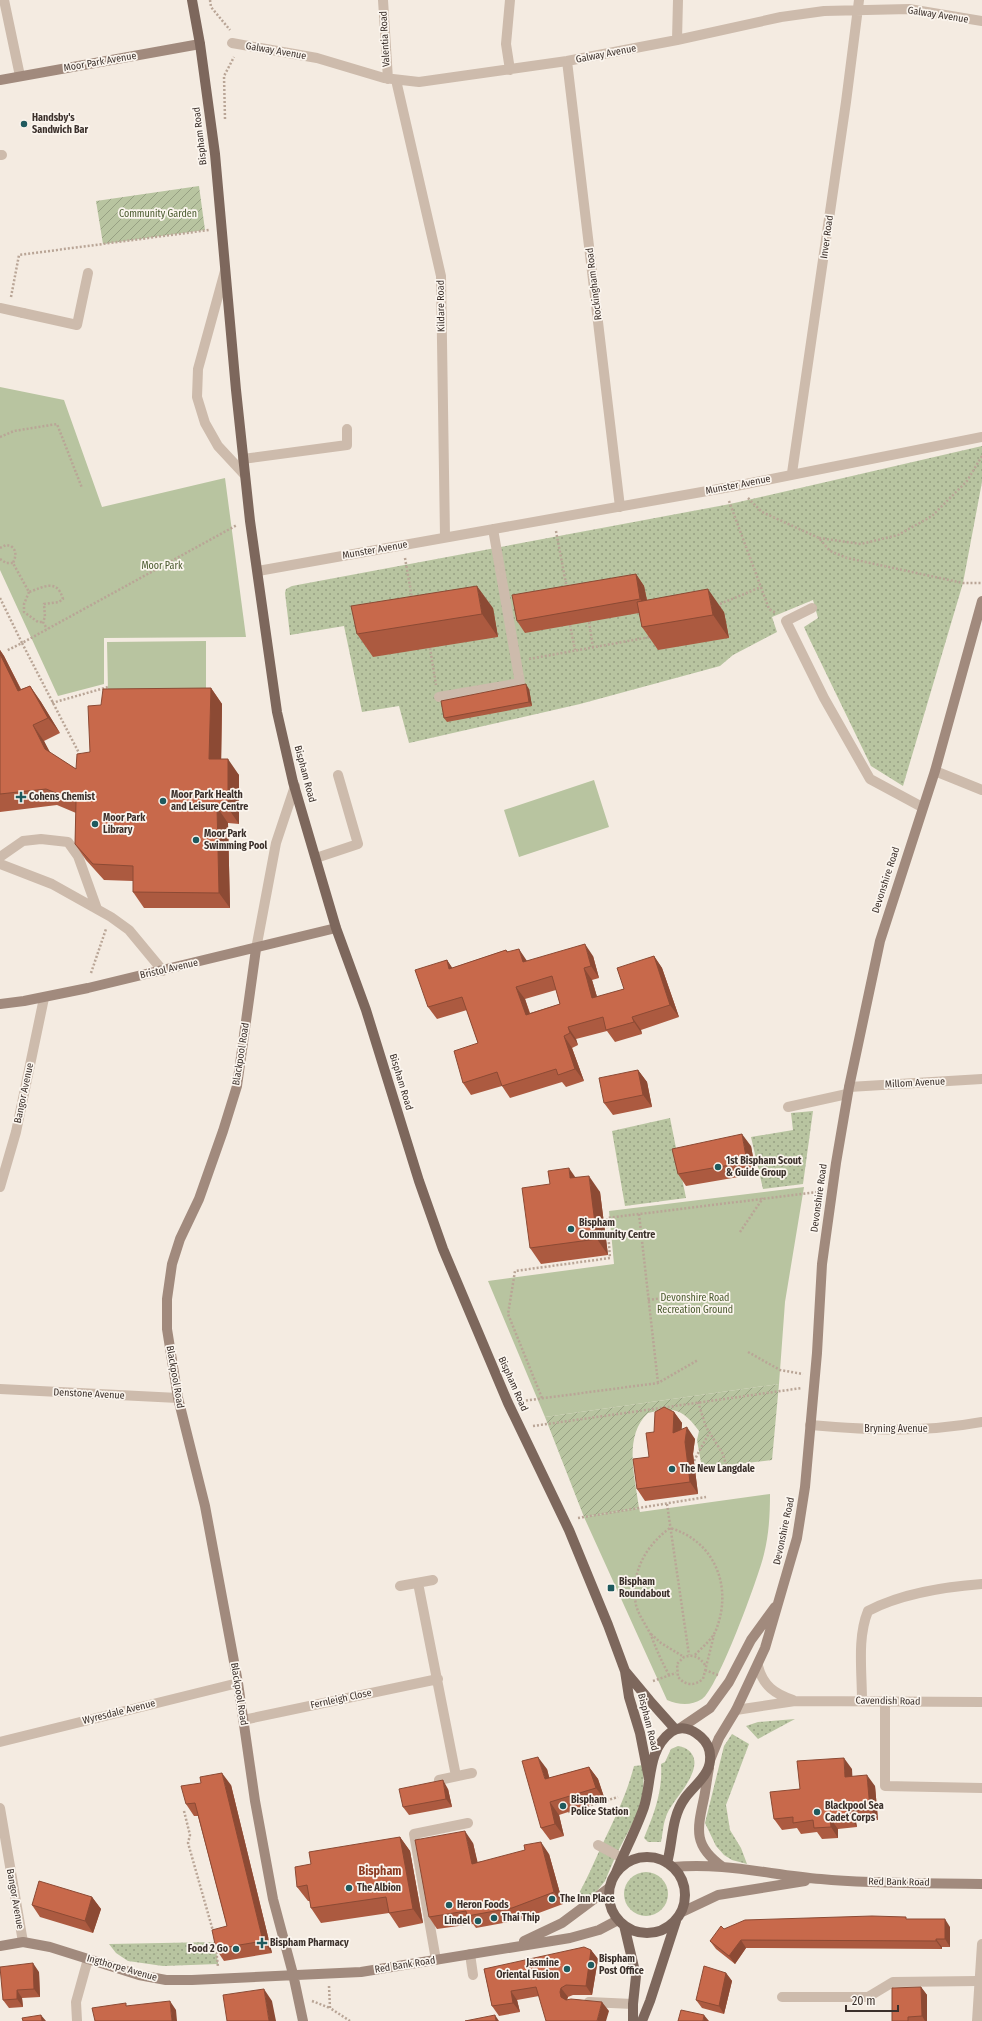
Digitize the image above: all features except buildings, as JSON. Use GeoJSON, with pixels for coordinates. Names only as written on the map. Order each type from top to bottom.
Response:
{"type":"FeatureCollection","features":[{"type":"Feature","properties":{"kind":"main road","name":"Bispham Road"},"geometry":{"type":"LineString","coordinates":[[192,0],[211,121],[244,474],[250,521],[277,712],[295,786],[336,928],[366,1010],[419,1181],[443,1248],[508,1403],[564,1520],[626,1670],[650,1701],[679,1728]]}},
{"type":"Feature","properties":{"kind":"main road","name":"Bispham Road"},"geometry":{"type":"LineString","coordinates":[[626,1670],[629,1697],[640,1733],[649,1779]]}},
{"type":"Feature","properties":{"kind":"main road"},"geometry":{"type":"LineString","coordinates":[[633,2021],[636,1976],[621,1923],[610,1905],[610,1888],[623,1861],[644,1806],[649,1779],[659,1744],[664,1738],[679,1728],[698,1734],[704,1739],[710,1752],[710,1763],[701,1779],[684,1800],[678,1811],[670,1865]]}},
{"type":"Feature","properties":{"kind":"main road"},"geometry":{"type":"LineString","coordinates":[[623,1861],[642,1857],[660,1859],[670,1865],[679,1874],[685,1892],[682,1912],[676,1921],[650,2002],[642,2021]]}},
{"type":"Feature","properties":{"kind":"main road"},"geometry":{"type":"LineString","coordinates":[[621,1923],[637,1932],[651,1933],[660,1931],[676,1921]]}},
{"type":"Feature","properties":{"kind":"street"},"geometry":{"type":"LineString","coordinates":[[4,0],[20,76]]}},
{"type":"Feature","properties":{"kind":"street","name":"Valentia Road"},"geometry":{"type":"LineString","coordinates":[[383,0],[392,79]]}},
{"type":"Feature","properties":{"kind":"street"},"geometry":{"type":"LineString","coordinates":[[510,0],[506,44],[510,70]]}},
{"type":"Feature","properties":{"kind":"street"},"geometry":{"type":"LineString","coordinates":[[676,40],[678,0]]}},
{"type":"Feature","properties":{"kind":"street","name":"Galway Avenue"},"geometry":{"type":"LineString","coordinates":[[232,43],[317,58],[392,79],[419,82],[567,61],[676,40],[781,17],[859,4],[909,9],[982,21]]}},
{"type":"Feature","properties":{"kind":"street","name":"Inver Road"},"geometry":{"type":"LineString","coordinates":[[792,473],[859,4]]}},
{"type":"Feature","properties":{"kind":"street","name":"Moor Park Avenue"},"geometry":{"type":"LineString","coordinates":[[0,80],[200,44]]}},
{"type":"Feature","properties":{"kind":"street","name":"Rockingham Road"},"geometry":{"type":"LineString","coordinates":[[567,61],[620,507]]}},
{"type":"Feature","properties":{"kind":"street","name":"Kildare Road"},"geometry":{"type":"LineString","coordinates":[[392,79],[441,276],[445,537]]}},
{"type":"Feature","properties":{"kind":"street","name":"Bispham Road"},"geometry":{"type":"LineString","coordinates":[[225,269],[198,369],[197,397],[205,423],[218,446],[244,474]]}},
{"type":"Feature","properties":{"kind":"street"},"geometry":{"type":"LineString","coordinates":[[4,309],[78,325],[88,273]]}},
{"type":"Feature","properties":{"kind":"street"},"geometry":{"type":"LineString","coordinates":[[243,459],[348,446],[347,429]]}},
{"type":"Feature","properties":{"kind":"street","name":"Munster Avenue"},"geometry":{"type":"LineString","coordinates":[[258,571],[742,485],[792,473],[982,437]]}},
{"type":"Feature","properties":{"kind":"street"},"geometry":{"type":"LineString","coordinates":[[438,697],[520,683],[492,529]]}},
{"type":"Feature","properties":{"kind":"street","name":"Devonshire Road"},"geometry":{"type":"LineString","coordinates":[[723,1867],[708,1855],[699,1836],[699,1816],[710,1763],[720,1738],[736,1710],[766,1648],[802,1513],[814,1381],[822,1264],[848,1090],[880,941],[922,807],[935,771],[982,601]]}},
{"type":"Feature","properties":{"kind":"street"},"geometry":{"type":"LineString","coordinates":[[812,608],[786,621],[824,698],[870,779],[922,807]]}},
{"type":"Feature","properties":{"kind":"street"},"geometry":{"type":"LineString","coordinates":[[935,771],[982,790]]}},
{"type":"Feature","properties":{"kind":"street"},"geometry":{"type":"LineString","coordinates":[[316,858],[358,844],[338,775]]}},
{"type":"Feature","properties":{"kind":"street","name":"Blackpool Road"},"geometry":{"type":"LineString","coordinates":[[295,786],[276,843],[256,949],[236,1086],[223,1131],[199,1199],[180,1239],[172,1264],[167,1299],[167,1329],[178,1398],[205,1506],[238,1683],[255,1801],[273,1900],[293,1974],[303,2021]]}},
{"type":"Feature","properties":{"kind":"street"},"geometry":{"type":"LineString","coordinates":[[0,857],[23,841],[41,839],[68,842],[78,856],[97,909]]}},
{"type":"Feature","properties":{"kind":"street"},"geometry":{"type":"LineString","coordinates":[[0,864],[52,884],[111,918],[129,930],[163,971]]}},
{"type":"Feature","properties":{"kind":"street","name":"Bristol Avenue"},"geometry":{"type":"LineString","coordinates":[[0,1004],[44,998],[256,949],[336,928]]}},
{"type":"Feature","properties":{"kind":"street","name":"Bangor Avenue"},"geometry":{"type":"LineString","coordinates":[[0,1187],[16,1132],[44,998]]}},
{"type":"Feature","properties":{"kind":"street","name":"Millom Avenue"},"geometry":{"type":"LineString","coordinates":[[788,1107],[848,1090],[982,1078]]}},
{"type":"Feature","properties":{"kind":"street","name":"Denstone Avenue"},"geometry":{"type":"LineString","coordinates":[[0,1389],[178,1398]]}},
{"type":"Feature","properties":{"kind":"street","name":"Bryning Avenue"},"geometry":{"type":"LineString","coordinates":[[810,1425],[870,1430],[917,1430],[953,1428],[982,1422]]}},
{"type":"Feature","properties":{"kind":"street"},"geometry":{"type":"LineString","coordinates":[[400,1586],[433,1580]]}},
{"type":"Feature","properties":{"kind":"street"},"geometry":{"type":"LineString","coordinates":[[418,1583],[456,1776]]}},
{"type":"Feature","properties":{"kind":"street"},"geometry":{"type":"LineString","coordinates":[[862,1701],[863,1622],[868,1611],[880,1604],[947,1587],[982,1584]]}},
{"type":"Feature","properties":{"kind":"street","name":"Devonshire Road"},"geometry":{"type":"LineString","coordinates":[[679,1728],[710,1708],[729,1682],[751,1640],[779,1600]]}},
{"type":"Feature","properties":{"kind":"street","name":"Cavendish Road"},"geometry":{"type":"LineString","coordinates":[[758,1666],[764,1682],[771,1690],[780,1696],[795,1701]]}},
{"type":"Feature","properties":{"kind":"street","name":"Fernleigh Close"},"geometry":{"type":"LineString","coordinates":[[243,1720],[438,1679]]}},
{"type":"Feature","properties":{"kind":"street","name":"Wyresdale Avenue"},"geometry":{"type":"LineString","coordinates":[[0,1742],[238,1683]]}},
{"type":"Feature","properties":{"kind":"street","name":"Cavendish Road"},"geometry":{"type":"LineString","coordinates":[[736,1710],[795,1701],[982,1702]]}},
{"type":"Feature","properties":{"kind":"street"},"geometry":{"type":"LineString","coordinates":[[885,1702],[884,1786],[982,1788]]}},
{"type":"Feature","properties":{"kind":"street"},"geometry":{"type":"LineString","coordinates":[[439,1780],[472,1773]]}},
{"type":"Feature","properties":{"kind":"street","name":"Bangor Avenue"},"geometry":{"type":"LineString","coordinates":[[0,1808],[23,1942]]}},
{"type":"Feature","properties":{"kind":"street"},"geometry":{"type":"LineString","coordinates":[[436,1960],[414,1834],[468,1824]]}},
{"type":"Feature","properties":{"kind":"street"},"geometry":{"type":"LineString","coordinates":[[598,1845],[623,1861]]}},
{"type":"Feature","properties":{"kind":"street","name":"Red Bank Road"},"geometry":{"type":"LineString","coordinates":[[670,1865],[698,1864],[817,1879],[854,1882],[982,1884]]}},
{"type":"Feature","properties":{"kind":"street","name":"Red Bank Road"},"geometry":{"type":"LineString","coordinates":[[682,1912],[713,1897],[733,1892],[817,1879]]}},
{"type":"Feature","properties":{"kind":"street","name":"Red Bank Road"},"geometry":{"type":"LineString","coordinates":[[516,1945],[562,1923],[610,1888]]}},
{"type":"Feature","properties":{"kind":"street","name":"Red Bank Road"},"geometry":{"type":"LineString","coordinates":[[293,1974],[361,1972],[516,1945],[570,1938],[621,1923]]}},
{"type":"Feature","properties":{"kind":"street","name":"Ingthorpe Avenue"},"geometry":{"type":"LineString","coordinates":[[0,1946],[23,1942],[50,1947],[139,1975],[166,1980],[219,1979],[293,1974]]}},
{"type":"Feature","properties":{"kind":"street"},"geometry":{"type":"LineString","coordinates":[[977,2021],[980,2007],[978,1981],[982,1944]]}},
{"type":"Feature","properties":{"kind":"street"},"geometry":{"type":"LineString","coordinates":[[470,1954],[473,1975]]}},
{"type":"Feature","properties":{"kind":"street"},"geometry":{"type":"LineString","coordinates":[[77,2021],[76,2002],[88,1959]]}},
{"type":"Feature","properties":{"kind":"street"},"geometry":{"type":"LineString","coordinates":[[782,1997],[868,1997],[893,1982],[978,1981]]}},
{"type":"Feature","properties":{"kind":"street"},"geometry":{"type":"LineString","coordinates":[[584,2003],[599,2005],[633,2004]]}},
{"type":"Feature","properties":{"kind":"path"},"geometry":{"type":"LineString","coordinates":[[210,0],[211,7],[231,31],[234,57],[224,76],[226,119],[211,121]]}},
{"type":"Feature","properties":{"kind":"path"},"geometry":{"type":"LineString","coordinates":[[4,309],[19,255],[222,229]]}},
{"type":"Feature","properties":{"kind":"path"},"geometry":{"type":"LineString","coordinates":[[0,437],[14,431],[57,424],[82,488]]}},
{"type":"Feature","properties":{"kind":"path"},"geometry":{"type":"LineString","coordinates":[[742,485],[749,498],[762,512],[819,538],[861,544],[898,535],[932,516],[967,481],[982,456]]}},
{"type":"Feature","properties":{"kind":"path"},"geometry":{"type":"LineString","coordinates":[[723,488],[741,530],[769,609],[786,621]]}},
{"type":"Feature","properties":{"kind":"path"},"geometry":{"type":"LineString","coordinates":[[554,518],[568,592]]}},
{"type":"Feature","properties":{"kind":"path"},"geometry":{"type":"LineString","coordinates":[[6,651],[239,524],[250,521]]}},
{"type":"Feature","properties":{"kind":"path"},"geometry":{"type":"LineString","coordinates":[[819,538],[830,551],[847,558],[963,583],[982,583]]}},
{"type":"Feature","properties":{"kind":"path"},"geometry":{"type":"LineString","coordinates":[[0,548],[6,545],[11,546],[15,550],[16,555],[13,563],[29,592]]}},
{"type":"Feature","properties":{"kind":"path"},"geometry":{"type":"LineString","coordinates":[[402,545],[413,604]]}},
{"type":"Feature","properties":{"kind":"path"},"geometry":{"type":"LineString","coordinates":[[0,559],[6,563],[13,563]]}},
{"type":"Feature","properties":{"kind":"path"},"geometry":{"type":"LineString","coordinates":[[43,622],[38,622],[24,612],[24,604],[29,592],[50,585],[58,588],[63,599],[59,602],[44,604],[43,609],[45,617],[43,622],[47,629]]}},
{"type":"Feature","properties":{"kind":"path"},"geometry":{"type":"LineString","coordinates":[[721,612],[720,604],[761,588]]}},
{"type":"Feature","properties":{"kind":"path"},"geometry":{"type":"LineString","coordinates":[[0,598],[83,762]]}},
{"type":"Feature","properties":{"kind":"path"},"geometry":{"type":"LineString","coordinates":[[589,622],[593,647]]}},
{"type":"Feature","properties":{"kind":"path"},"geometry":{"type":"LineString","coordinates":[[570,625],[575,650]]}},
{"type":"Feature","properties":{"kind":"path"},"geometry":{"type":"LineString","coordinates":[[515,661],[655,636]]}},
{"type":"Feature","properties":{"kind":"path"},"geometry":{"type":"LineString","coordinates":[[430,648],[438,697]]}},
{"type":"Feature","properties":{"kind":"path"},"geometry":{"type":"LineString","coordinates":[[52,703],[108,687]]}},
{"type":"Feature","properties":{"kind":"path"},"geometry":{"type":"LineString","coordinates":[[88,988],[101,940],[111,918]]}},
{"type":"Feature","properties":{"kind":"path"},"geometry":{"type":"LineString","coordinates":[[542,1398],[508,1314],[515,1271],[610,1258],[606,1218],[833,1190]]}},
{"type":"Feature","properties":{"kind":"path"},"geometry":{"type":"LineString","coordinates":[[740,1232],[763,1198]]}},
{"type":"Feature","properties":{"kind":"path"},"geometry":{"type":"LineString","coordinates":[[638,1214],[658,1383]]}},
{"type":"Feature","properties":{"kind":"path"},"geometry":{"type":"LineString","coordinates":[[648,1300],[677,1296]]}},
{"type":"Feature","properties":{"kind":"path"},"geometry":{"type":"LineString","coordinates":[[748,1352],[780,1370],[814,1381]]}},
{"type":"Feature","properties":{"kind":"path"},"geometry":{"type":"LineString","coordinates":[[508,1403],[658,1383],[698,1360]]}},
{"type":"Feature","properties":{"kind":"path"},"geometry":{"type":"LineString","coordinates":[[520,1428],[698,1402],[814,1381]]}},
{"type":"Feature","properties":{"kind":"path"},"geometry":{"type":"LineString","coordinates":[[698,1402],[709,1433],[724,1454],[726,1465]]}},
{"type":"Feature","properties":{"kind":"path"},"geometry":{"type":"LineString","coordinates":[[694,1462],[709,1433]]}},
{"type":"Feature","properties":{"kind":"path"},"geometry":{"type":"LineString","coordinates":[[564,1520],[706,1497]]}},
{"type":"Feature","properties":{"kind":"path"},"geometry":{"type":"LineString","coordinates":[[667,1504],[689,1655]]}},
{"type":"Feature","properties":{"kind":"path"},"geometry":{"type":"LineString","coordinates":[[669,1675],[636,1605],[636,1578],[646,1551],[657,1537],[670,1528]]}},
{"type":"Feature","properties":{"kind":"path"},"geometry":{"type":"LineString","coordinates":[[670,1528],[693,1538],[702,1546],[718,1571],[722,1586],[720,1616],[705,1665],[705,1674],[702,1679],[695,1684],[685,1683],[676,1673],[677,1664],[684,1657],[689,1655],[699,1658],[705,1665]]}},
{"type":"Feature","properties":{"kind":"path"},"geometry":{"type":"LineString","coordinates":[[650,1634],[661,1643],[684,1657]]}},
{"type":"Feature","properties":{"kind":"path"},"geometry":{"type":"LineString","coordinates":[[694,1656],[714,1635]]}},
{"type":"Feature","properties":{"kind":"path"},"geometry":{"type":"LineString","coordinates":[[653,1681],[676,1673]]}},
{"type":"Feature","properties":{"kind":"path"},"geometry":{"type":"LineString","coordinates":[[568,1812],[618,1797]]}},
{"type":"Feature","properties":{"kind":"path"},"geometry":{"type":"LineString","coordinates":[[184,1811],[190,1835],[188,1843],[215,1938]]}},
{"type":"Feature","properties":{"kind":"path"},"geometry":{"type":"LineString","coordinates":[[215,1942],[219,1979]]}},
{"type":"Feature","properties":{"kind":"path"},"geometry":{"type":"LineString","coordinates":[[329,1974],[330,2008],[350,2021]]}},
{"type":"Feature","properties":{"kind":"green space","name":"Community Garden"},"geometry":{"type":"Polygon","coordinates":[[[199,186],[205,230],[103,244],[96,201],[199,186]]]}},
{"type":"Feature","properties":{"kind":"green space","name":"Moor Park"},"geometry":{"type":"Polygon","coordinates":[[[0,387],[64,400],[102,507],[225,478],[246,637],[104,638],[104,684],[58,696],[0,570],[0,387]]]}},
{"type":"Feature","properties":{"kind":"green space"},"geometry":{"type":"Polygon","coordinates":[[[982,446],[982,482],[963,583],[903,786],[871,766],[808,636],[804,627],[818,618],[813,600],[772,617],[777,632],[733,655],[720,666],[580,704],[409,743],[399,706],[362,712],[344,626],[290,635],[285,593],[286,589],[292,586],[730,504],[982,446]]]}},
{"type":"Feature","properties":{"kind":"green space"},"geometry":{"type":"Polygon","coordinates":[[[206,641],[206,692],[108,691],[107,642],[206,641]]]}},
{"type":"Feature","properties":{"kind":"green space"},"geometry":{"type":"Polygon","coordinates":[[[594,780],[609,827],[519,857],[504,810],[594,780]]]}},
{"type":"Feature","properties":{"kind":"green space"},"geometry":{"type":"Polygon","coordinates":[[[813,1111],[803,1184],[763,1189],[751,1137],[793,1130],[791,1113],[813,1111]]]}},
{"type":"Feature","properties":{"kind":"green space"},"geometry":{"type":"Polygon","coordinates":[[[670,1118],[686,1198],[625,1206],[612,1131],[670,1118]]]}},
{"type":"Feature","properties":{"kind":"green space","name":"Devonshire Road Recreation Ground"},"geometry":{"type":"Polygon","coordinates":[[[804,1187],[785,1302],[779,1384],[545,1417],[488,1281],[614,1264],[609,1211],[804,1187]]]}},
{"type":"Feature","properties":{"kind":"green space"},"geometry":{"type":"Polygon","coordinates":[[[779,1384],[772,1460],[702,1468],[697,1440],[699,1431],[688,1418],[677,1411],[671,1410],[648,1413],[640,1422],[635,1433],[633,1445],[633,1471],[639,1508],[584,1517],[545,1417],[779,1384]]]}},
{"type":"Feature","properties":{"kind":"green space"},"geometry":{"type":"Polygon","coordinates":[[[770,1494],[768,1532],[761,1566],[737,1631],[717,1676],[709,1691],[702,1699],[694,1703],[676,1703],[667,1700],[584,1517],[639,1508],[640,1512],[770,1494]]]}},
{"type":"Feature","properties":{"kind":"green space"},"geometry":{"type":"Polygon","coordinates":[[[795,1719],[758,1739],[746,1726],[758,1722],[795,1719]]]}},
{"type":"Feature","properties":{"kind":"green space"},"geometry":{"type":"Polygon","coordinates":[[[732,1734],[749,1744],[726,1805],[730,1830],[741,1848],[747,1864],[732,1860],[724,1855],[716,1846],[705,1823],[724,1746],[732,1734]]]}},
{"type":"Feature","properties":{"kind":"green space"},"geometry":{"type":"Polygon","coordinates":[[[678,1746],[687,1749],[692,1754],[694,1763],[693,1770],[686,1786],[667,1814],[661,1842],[648,1842],[644,1838],[659,1793],[661,1784],[661,1764],[665,1762],[671,1749],[678,1746]]]}},
{"type":"Feature","properties":{"kind":"green space"},"geometry":{"type":"Polygon","coordinates":[[[644,1765],[643,1798],[639,1811],[616,1855],[605,1881],[592,1897],[584,1901],[574,1902],[617,1813],[634,1766],[644,1765]]]}},
{"type":"Feature","properties":{"kind":"green space"},"geometry":{"type":"Polygon","coordinates":[[[642,1872],[650,1872],[655,1873],[662,1878],[667,1885],[667,1903],[662,1910],[655,1915],[642,1916],[634,1913],[627,1906],[624,1898],[624,1890],[627,1882],[634,1875],[642,1872]]]}},
{"type":"Feature","properties":{"kind":"green space"},"geometry":{"type":"Polygon","coordinates":[[[215,1942],[218,1964],[163,1966],[128,1961],[116,1953],[109,1944],[215,1942]]]}},
{"type":"Feature","properties":{"kind":"place","name":"Handsby's Sandwich Bar"},"geometry":{"type":"Point","coordinates":[24,124]}},
{"type":"Feature","properties":{"kind":"place","name":"Cohens Chemist"},"geometry":{"type":"Point","coordinates":[21,797]}},
{"type":"Feature","properties":{"kind":"place","name":"Moor Park Health and Leisure Centre"},"geometry":{"type":"Point","coordinates":[163,801]}},
{"type":"Feature","properties":{"kind":"place","name":"Moor Park Library"},"geometry":{"type":"Point","coordinates":[95,824]}},
{"type":"Feature","properties":{"kind":"place","name":"Moor Park Swimming Pool"},"geometry":{"type":"Point","coordinates":[196,840]}},
{"type":"Feature","properties":{"kind":"place","name":"1st Bispham Scout & Guide Group"},"geometry":{"type":"Point","coordinates":[718,1167]}},
{"type":"Feature","properties":{"kind":"place","name":"Bispham Community Centre"},"geometry":{"type":"Point","coordinates":[571,1229]}},
{"type":"Feature","properties":{"kind":"place","name":"The New Langdale"},"geometry":{"type":"Point","coordinates":[672,1469]}},
{"type":"Feature","properties":{"kind":"place","name":"Bispham Roundabout"},"geometry":{"type":"Point","coordinates":[611,1588]}},
{"type":"Feature","properties":{"kind":"place","name":"Bispham Police Station"},"geometry":{"type":"Point","coordinates":[563,1806]}},
{"type":"Feature","properties":{"kind":"place","name":"Blackpool Sea Cadet Corps"},"geometry":{"type":"Point","coordinates":[817,1812]}},
{"type":"Feature","properties":{"kind":"place","name":"The Albion"},"geometry":{"type":"Point","coordinates":[349,1888]}},
{"type":"Feature","properties":{"kind":"place","name":"The Inn Place"},"geometry":{"type":"Point","coordinates":[552,1899]}},
{"type":"Feature","properties":{"kind":"place","name":"Heron Foods"},"geometry":{"type":"Point","coordinates":[449,1905]}},
{"type":"Feature","properties":{"kind":"place","name":"Thai Thip"},"geometry":{"type":"Point","coordinates":[494,1918]}},
{"type":"Feature","properties":{"kind":"place","name":"Lindel"},"geometry":{"type":"Point","coordinates":[478,1921]}},
{"type":"Feature","properties":{"kind":"place","name":"Bispham Pharmacy"},"geometry":{"type":"Point","coordinates":[262,1943]}},
{"type":"Feature","properties":{"kind":"place","name":"Food 2 Go"},"geometry":{"type":"Point","coordinates":[236,1949]}},
{"type":"Feature","properties":{"kind":"place","name":"Bispham Post Office"},"geometry":{"type":"Point","coordinates":[591,1965]}},
{"type":"Feature","properties":{"kind":"place","name":"Jasmine Oriental Fusion"},"geometry":{"type":"Point","coordinates":[567,1969]}},
{"type":"Feature","properties":{"kind":"district","name":"Bispham"},"geometry":{"type":"Point","coordinates":[380,1871]}}]}
